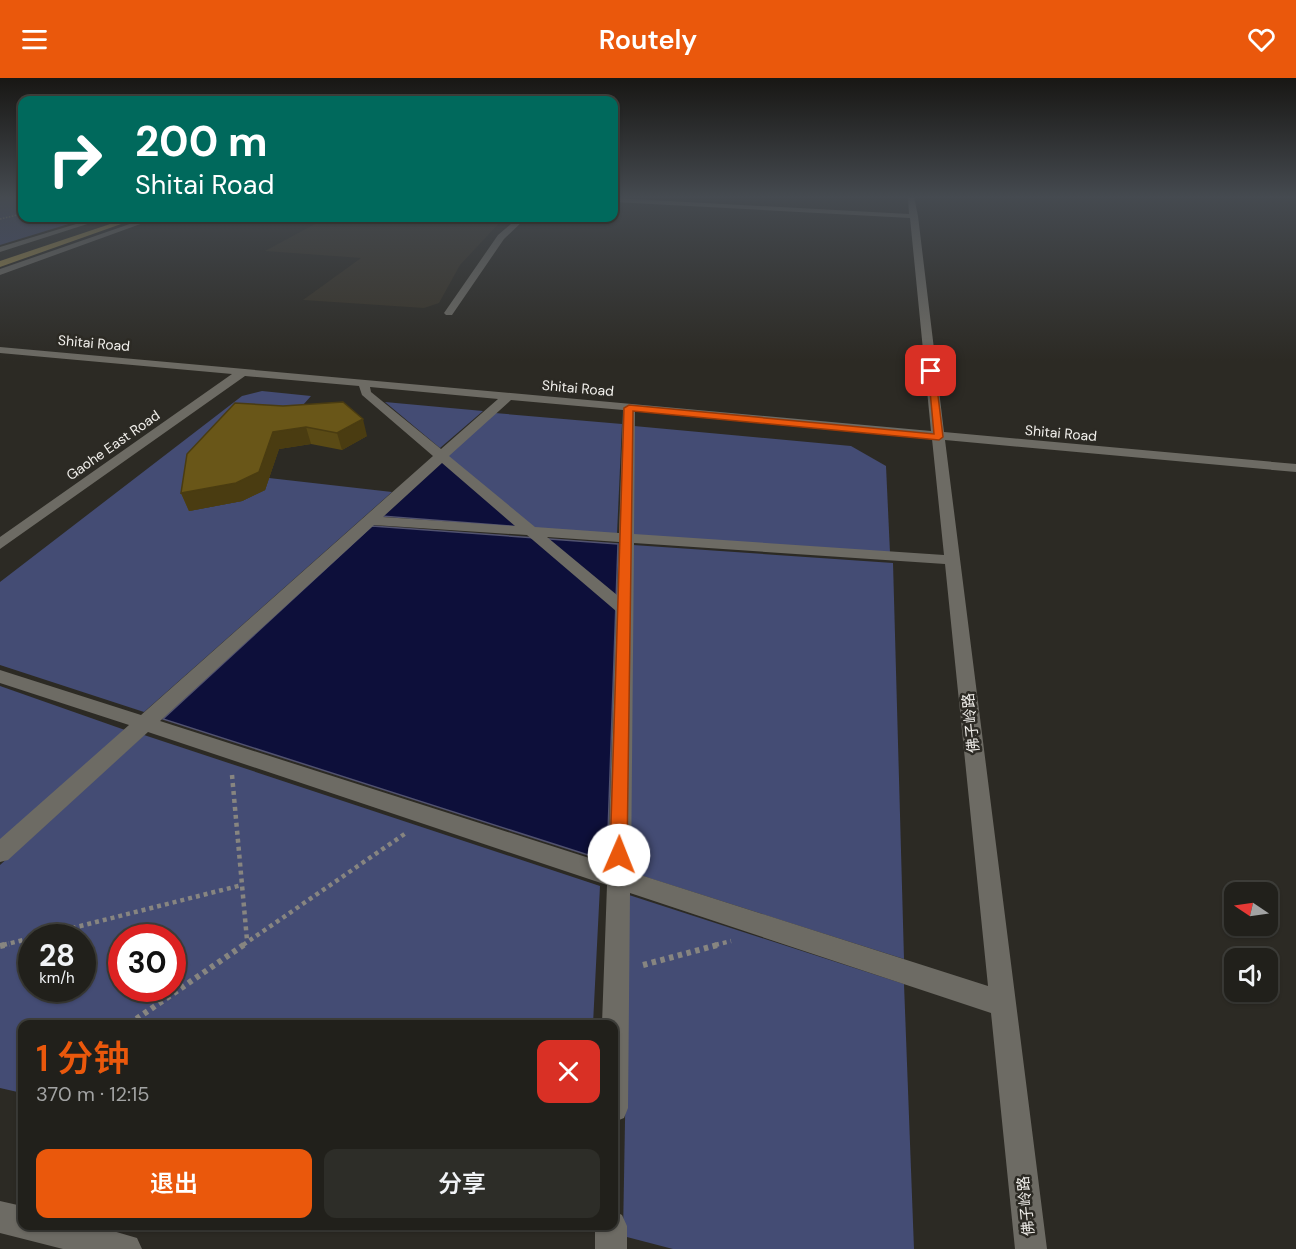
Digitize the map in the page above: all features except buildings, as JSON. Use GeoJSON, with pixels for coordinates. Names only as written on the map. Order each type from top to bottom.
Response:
{"type":"FeatureCollection","features":[{"type":"Feature","properties":{"kind":"main road"},"geometry":{"type":"LineString","coordinates":[[0,258],[19,252]]}},
{"type":"Feature","properties":{"kind":"main road"},"geometry":{"type":"LineString","coordinates":[[0,264],[36,252]]}},
{"type":"Feature","properties":{"kind":"street"},"geometry":{"type":"LineString","coordinates":[[0,272],[58,252]]}},
{"type":"Feature","properties":{"kind":"street"},"geometry":{"type":"LineString","coordinates":[[449,313],[491,252]]}},
{"type":"Feature","properties":{"kind":"street","name":"佛子岭路"},"geometry":{"type":"LineString","coordinates":[[918,252],[1031,1249]]}},
{"type":"Feature","properties":{"kind":"street","name":"Shitai Road"},"geometry":{"type":"LineString","coordinates":[[0,350],[1296,468]]}},
{"type":"Feature","properties":{"kind":"street","name":"Gaohe East Road"},"geometry":{"type":"LineString","coordinates":[[0,543],[243,372]]}},
{"type":"Feature","properties":{"kind":"street"},"geometry":{"type":"LineString","coordinates":[[364,383],[366,393],[624,609]]}},
{"type":"Feature","properties":{"kind":"street"},"geometry":{"type":"LineString","coordinates":[[0,853],[507,397]]}},
{"type":"Feature","properties":{"kind":"street"},"geometry":{"type":"LineString","coordinates":[[616,1020],[629,408]]}},
{"type":"Feature","properties":{"kind":"street"},"geometry":{"type":"LineString","coordinates":[[369,520],[953,561]]}},
{"type":"Feature","properties":{"kind":"street"},"geometry":{"type":"LineString","coordinates":[[0,676],[1003,1004]]}},
{"type":"Feature","properties":{"kind":"street"},"geometry":{"type":"LineString","coordinates":[[0,1216],[18,1221]]}},
{"type":"Feature","properties":{"kind":"street"},"geometry":{"type":"LineString","coordinates":[[51,1230],[126,1249]]}},
{"type":"Feature","properties":{"kind":"street"},"geometry":{"type":"LineString","coordinates":[[611,1230],[611,1249]]}},
{"type":"Feature","properties":{"kind":"path"},"geometry":{"type":"LineString","coordinates":[[231,764],[248,941]]}},
{"type":"Feature","properties":{"kind":"path"},"geometry":{"type":"LineString","coordinates":[[135,1020],[416,825]]}},
{"type":"Feature","properties":{"kind":"path"},"geometry":{"type":"LineString","coordinates":[[87,924],[242,885]]}},
{"type":"Feature","properties":{"kind":"path"},"geometry":{"type":"LineString","coordinates":[[639,966],[741,938]]}},
{"type":"Feature","properties":{"kind":"path"},"geometry":{"type":"LineString","coordinates":[[0,946],[18,942]]}},
{"type":"Feature","properties":{"kind":"shaded area"},"geometry":{"type":"Polygon","coordinates":[[[274,252],[472,252],[460,265],[439,303],[424,308],[303,300],[361,258],[274,252]]]}},
{"type":"Feature","properties":{"kind":"shaded area"},"geometry":{"type":"Polygon","coordinates":[[[262,391],[311,396],[288,422],[189,511],[242,501],[265,490],[269,478],[392,492],[144,712],[0,665],[0,582],[242,396],[262,391]]]}},
{"type":"Feature","properties":{"kind":"shaded area"},"geometry":{"type":"Polygon","coordinates":[[[385,402],[483,411],[440,448],[385,402]]]}},
{"type":"Feature","properties":{"kind":"shaded area"},"geometry":{"type":"Polygon","coordinates":[[[495,413],[622,424],[617,534],[532,528],[447,456],[495,413]]]}},
{"type":"Feature","properties":{"kind":"shaded area"},"geometry":{"type":"Polygon","coordinates":[[[634,426],[851,446],[886,466],[890,553],[634,535],[634,426]]]}},
{"type":"Feature","properties":{"kind":"shaded area"},"geometry":{"type":"Polygon","coordinates":[[[443,459],[522,527],[381,516],[443,459]]]}},
{"type":"Feature","properties":{"kind":"shaded area"},"geometry":{"type":"Polygon","coordinates":[[[372,526],[618,544],[607,861],[163,719],[372,526]]]}},
{"type":"Feature","properties":{"kind":"shaded area"},"geometry":{"type":"Polygon","coordinates":[[[633,545],[893,563],[904,959],[627,871],[633,545]]]}},
{"type":"Feature","properties":{"kind":"shaded area"},"geometry":{"type":"Polygon","coordinates":[[[0,686],[125,730],[0,841],[0,686]]]}},
{"type":"Feature","properties":{"kind":"shaded area"},"geometry":{"type":"Polygon","coordinates":[[[144,735],[600,886],[593,1020],[18,1020],[18,1092],[0,1088],[0,865],[144,735]]]}},
{"type":"Feature","properties":{"kind":"shaded area"},"geometry":{"type":"Polygon","coordinates":[[[629,895],[904,984],[914,1249],[673,1249],[623,1236],[629,895]]]}},
{"type":"Feature","properties":{"kind":"route"},"geometry":{"type":"LineString","coordinates":[[619,855],[629,408],[939,437],[931,371]]}}]}
